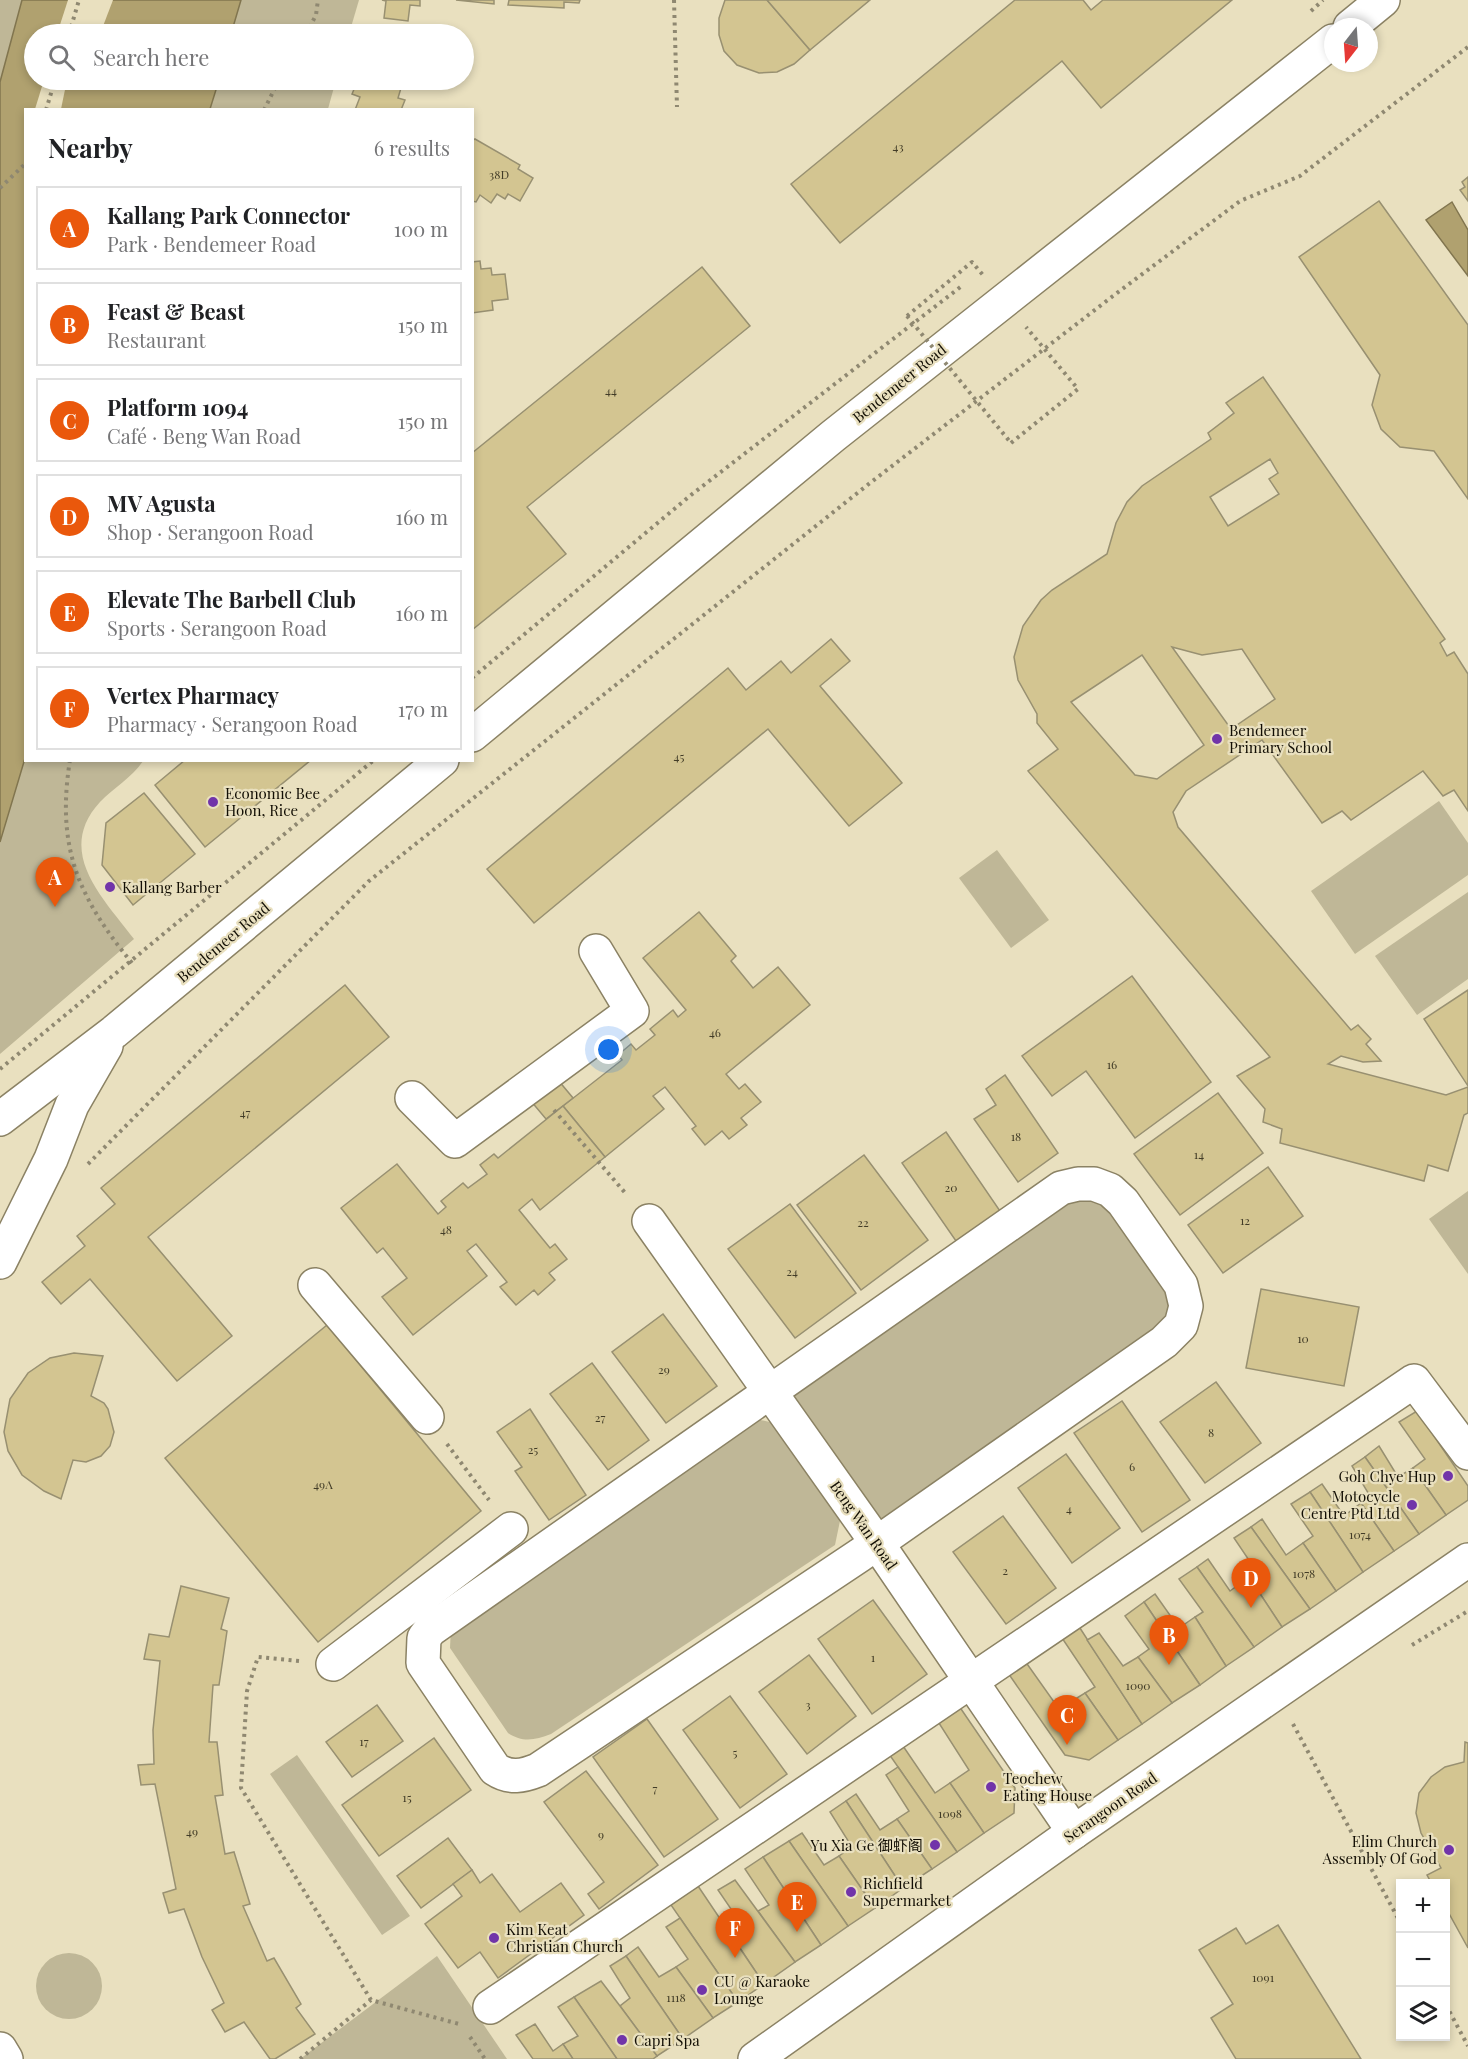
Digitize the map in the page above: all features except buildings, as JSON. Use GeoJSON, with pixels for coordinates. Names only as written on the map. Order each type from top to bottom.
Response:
{"type":"FeatureCollection","features":[{"type":"Feature","properties":{"kind":"main road"},"geometry":{"type":"LineString","coordinates":[[1361,18],[1383,0]]}},
{"type":"Feature","properties":{"kind":"main road","name":"Bendemeer Road"},"geometry":{"type":"LineString","coordinates":[[474,733],[833,436],[1324,48]]}},
{"type":"Feature","properties":{"kind":"main road","name":"Bendemeer Road"},"geometry":{"type":"LineString","coordinates":[[0,1119],[114,1032],[440,762]]}},
{"type":"Feature","properties":{"kind":"main road"},"geometry":{"type":"LineString","coordinates":[[412,1098],[455,1141],[632,1011],[596,951]]}},
{"type":"Feature","properties":{"kind":"main road"},"geometry":{"type":"LineString","coordinates":[[0,1262],[51,1159],[72,1105],[114,1032]]}},
{"type":"Feature","properties":{"kind":"main road"},"geometry":{"type":"LineString","coordinates":[[1078,1184],[1094,1184],[1110,1190],[1123,1202],[1181,1285],[1186,1306],[1181,1325],[1164,1342],[877,1543],[538,1770],[523,1776],[502,1774],[489,1762],[423,1663],[424,1638],[430,1630],[770,1391],[1061,1188],[1078,1184]]}},
{"type":"Feature","properties":{"kind":"main road","name":"Beng Wan Road"},"geometry":{"type":"LineString","coordinates":[[649,1221],[877,1543],[1074,1832]]}},
{"type":"Feature","properties":{"kind":"main road"},"geometry":{"type":"LineString","coordinates":[[315,1286],[427,1417]]}},
{"type":"Feature","properties":{"kind":"main road"},"geometry":{"type":"LineString","coordinates":[[490,2007],[1414,1381],[1468,1453]]}},
{"type":"Feature","properties":{"kind":"main road"},"geometry":{"type":"LineString","coordinates":[[333,1664],[511,1529]]}},
{"type":"Feature","properties":{"kind":"main road"},"geometry":{"type":"LineString","coordinates":[[473,1558],[496,1584]]}},
{"type":"Feature","properties":{"kind":"main road","name":"Serangoon Road"},"geometry":{"type":"LineString","coordinates":[[756,2059],[1074,1832],[1468,1560]]}},
{"type":"Feature","properties":{"kind":"main road"},"geometry":{"type":"LineString","coordinates":[[0,2049],[6,2059]]}},
{"type":"Feature","properties":{"kind":"path"},"geometry":{"type":"LineString","coordinates":[[72,24],[79,0]]}},
{"type":"Feature","properties":{"kind":"path"},"geometry":{"type":"LineString","coordinates":[[311,24],[316,15],[318,0]]}},
{"type":"Feature","properties":{"kind":"path"},"geometry":{"type":"LineString","coordinates":[[674,0],[677,107]]}},
{"type":"Feature","properties":{"kind":"path"},"geometry":{"type":"LineString","coordinates":[[1305,15],[1324,0]]}},
{"type":"Feature","properties":{"kind":"path"},"geometry":{"type":"LineString","coordinates":[[81,1172],[369,881],[870,483],[1240,201],[1300,176],[1468,47]]}},
{"type":"Feature","properties":{"kind":"path"},"geometry":{"type":"LineString","coordinates":[[47,108],[52,90]]}},
{"type":"Feature","properties":{"kind":"path"},"geometry":{"type":"LineString","coordinates":[[265,108],[274,90]]}},
{"type":"Feature","properties":{"kind":"path"},"geometry":{"type":"LineString","coordinates":[[0,188],[24,165]]}},
{"type":"Feature","properties":{"kind":"path"},"geometry":{"type":"LineString","coordinates":[[972,262],[907,316],[1011,443],[1078,389],[1003,300]]}},
{"type":"Feature","properties":{"kind":"path"},"geometry":{"type":"LineString","coordinates":[[474,676],[691,495],[989,264]]}},
{"type":"Feature","properties":{"kind":"path"},"geometry":{"type":"LineString","coordinates":[[70,762],[66,810],[70,856],[90,904],[132,963]]}},
{"type":"Feature","properties":{"kind":"path"},"geometry":{"type":"LineString","coordinates":[[0,1069],[132,963],[372,762]]}},
{"type":"Feature","properties":{"kind":"path"},"geometry":{"type":"LineString","coordinates":[[532,1085],[649,1221]]}},
{"type":"Feature","properties":{"kind":"path"},"geometry":{"type":"LineString","coordinates":[[427,1417],[511,1529]]}},
{"type":"Feature","properties":{"kind":"path"},"geometry":{"type":"LineString","coordinates":[[333,1664],[258,1657],[247,1691],[241,1788],[371,2000],[461,2024],[486,2059]]}},
{"type":"Feature","properties":{"kind":"path"},"geometry":{"type":"LineString","coordinates":[[1293,1724],[1396,1913]]}},
{"type":"Feature","properties":{"kind":"path"},"geometry":{"type":"LineString","coordinates":[[300,2059],[371,2000]]}},
{"type":"Feature","properties":{"kind":"path"},"geometry":{"type":"LineString","coordinates":[[461,2024],[490,2007]]}},
{"type":"Feature","properties":{"kind":"path"},"geometry":{"type":"LineString","coordinates":[[1450,2012],[1468,2046]]}},
{"type":"Feature","properties":{"kind":"shaded area"},"geometry":{"type":"Polygon","coordinates":[[[0,0],[22,0],[0,82],[0,0]]]}},
{"type":"Feature","properties":{"kind":"shaded area"},"geometry":{"type":"Polygon","coordinates":[[[22,0],[241,0],[234,24],[24,24],[24,90],[216,90],[210,108],[24,108],[24,762],[0,842],[0,82],[22,0]]]}},
{"type":"Feature","properties":{"kind":"shaded area"},"geometry":{"type":"Polygon","coordinates":[[[241,0],[359,0],[352,24],[234,24],[241,0]]]}},
{"type":"Feature","properties":{"kind":"shaded area"},"geometry":{"type":"Polygon","coordinates":[[[216,90],[333,90],[328,108],[211,108],[216,90]]]}},
{"type":"Feature","properties":{"kind":"shaded area"},"geometry":{"type":"Polygon","coordinates":[[[1452,202],[1468,230],[1468,276],[1426,220],[1452,202]]]}},
{"type":"Feature","properties":{"kind":"shaded area"},"geometry":{"type":"Polygon","coordinates":[[[24,758],[24,762],[142,762],[100,802],[87,821],[82,839],[83,857],[88,874],[134,939],[0,1054],[0,842],[24,758]]]}},
{"type":"Feature","properties":{"kind":"shaded area"},"geometry":{"type":"Polygon","coordinates":[[[1439,801],[1468,843],[1468,875],[1355,954],[1311,891],[1439,801]]]}},
{"type":"Feature","properties":{"kind":"shaded area"},"geometry":{"type":"Polygon","coordinates":[[[997,850],[1049,920],[1011,948],[959,878],[997,850]]]}},
{"type":"Feature","properties":{"kind":"shaded area"},"geometry":{"type":"Polygon","coordinates":[[[1468,892],[1468,979],[1417,1015],[1375,956],[1468,892]]]}},
{"type":"Feature","properties":{"kind":"shaded area"},"geometry":{"type":"Polygon","coordinates":[[[1468,1191],[1468,1274],[1429,1219],[1468,1191]]]}},
{"type":"Feature","properties":{"kind":"shaded area"},"geometry":{"type":"Polygon","coordinates":[[[1098,1192],[1166,1281],[1170,1302],[1165,1320],[1149,1337],[878,1523],[787,1393],[1057,1199],[1098,1192]]]}},
{"type":"Feature","properties":{"kind":"shaded area"},"geometry":{"type":"Polygon","coordinates":[[[756,1419],[783,1425],[841,1516],[835,1545],[551,1734],[529,1740],[508,1733],[450,1648],[451,1627],[756,1419]]]}},
{"type":"Feature","properties":{"kind":"shaded area"},"geometry":{"type":"Polygon","coordinates":[[[297,1755],[410,1916],[382,1935],[270,1774],[297,1755]]]}},
{"type":"Feature","properties":{"kind":"shaded area"},"geometry":{"type":"Polygon","coordinates":[[[63,1953],[75,1953],[93,1962],[100,1973],[102,1986],[100,1999],[93,2010],[82,2017],[63,2019],[50,2014],[41,2005],[36,1992],[36,1980],[41,1967],[50,1958],[63,1953]]]}},
{"type":"Feature","properties":{"kind":"shaded area"},"geometry":{"type":"Polygon","coordinates":[[[437,1956],[507,2059],[300,2059],[437,1956]]]}},
{"type":"Feature","properties":{"kind":"pier"},"geometry":{"type":"Polygon","coordinates":[[[68,0],[113,0],[104,24],[60,24],[68,0]]]}},
{"type":"Feature","properties":{"kind":"pier"},"geometry":{"type":"Polygon","coordinates":[[[41,90],[65,90],[61,108],[35,108],[41,90]]]}},
{"type":"Feature","properties":{"kind":"place","name":"Bendemeer Primary School"},"geometry":{"type":"Point","coordinates":[1217,739]}},
{"type":"Feature","properties":{"kind":"place","name":"Economic Bee Hoon, Rice"},"geometry":{"type":"Point","coordinates":[213,802]}},
{"type":"Feature","properties":{"kind":"place","name":"Kallang Barber"},"geometry":{"type":"Point","coordinates":[110,887]}},
{"type":"Feature","properties":{"kind":"place","name":"Kallang Park Connector"},"geometry":{"type":"Point","coordinates":[55,907]}},
{"type":"Feature","properties":{"kind":"place","name":"Goh Chye Hup"},"geometry":{"type":"Point","coordinates":[1448,1476]}},
{"type":"Feature","properties":{"kind":"place","name":"Motocycle Centre Ptd Ltd"},"geometry":{"type":"Point","coordinates":[1412,1505]}},
{"type":"Feature","properties":{"kind":"place","name":"MV Agusta"},"geometry":{"type":"Point","coordinates":[1251,1608]}},
{"type":"Feature","properties":{"kind":"place","name":"Feast & Beast"},"geometry":{"type":"Point","coordinates":[1169,1665]}},
{"type":"Feature","properties":{"kind":"place","name":"Platform 1094"},"geometry":{"type":"Point","coordinates":[1067,1745]}},
{"type":"Feature","properties":{"kind":"place","name":"Teochew Eating House"},"geometry":{"type":"Point","coordinates":[991,1787]}},
{"type":"Feature","properties":{"kind":"place","name":"Yu Xia Ge 御虾阁"},"geometry":{"type":"Point","coordinates":[935,1845]}},
{"type":"Feature","properties":{"kind":"place","name":"Elim Church Assembly Of God"},"geometry":{"type":"Point","coordinates":[1449,1850]}},
{"type":"Feature","properties":{"kind":"place","name":"Richfield Supermarket"},"geometry":{"type":"Point","coordinates":[851,1892]}},
{"type":"Feature","properties":{"kind":"place","name":"Elevate The Barbell Club"},"geometry":{"type":"Point","coordinates":[797,1932]}},
{"type":"Feature","properties":{"kind":"place","name":"Kim Keat Christian Church"},"geometry":{"type":"Point","coordinates":[494,1938]}},
{"type":"Feature","properties":{"kind":"place","name":"Vertex Pharmacy"},"geometry":{"type":"Point","coordinates":[735,1958]}},
{"type":"Feature","properties":{"kind":"place","name":"CU @ Karaoke Lounge"},"geometry":{"type":"Point","coordinates":[702,1990]}},
{"type":"Feature","properties":{"kind":"place","name":"Capri Spa"},"geometry":{"type":"Point","coordinates":[622,2040]}}]}
